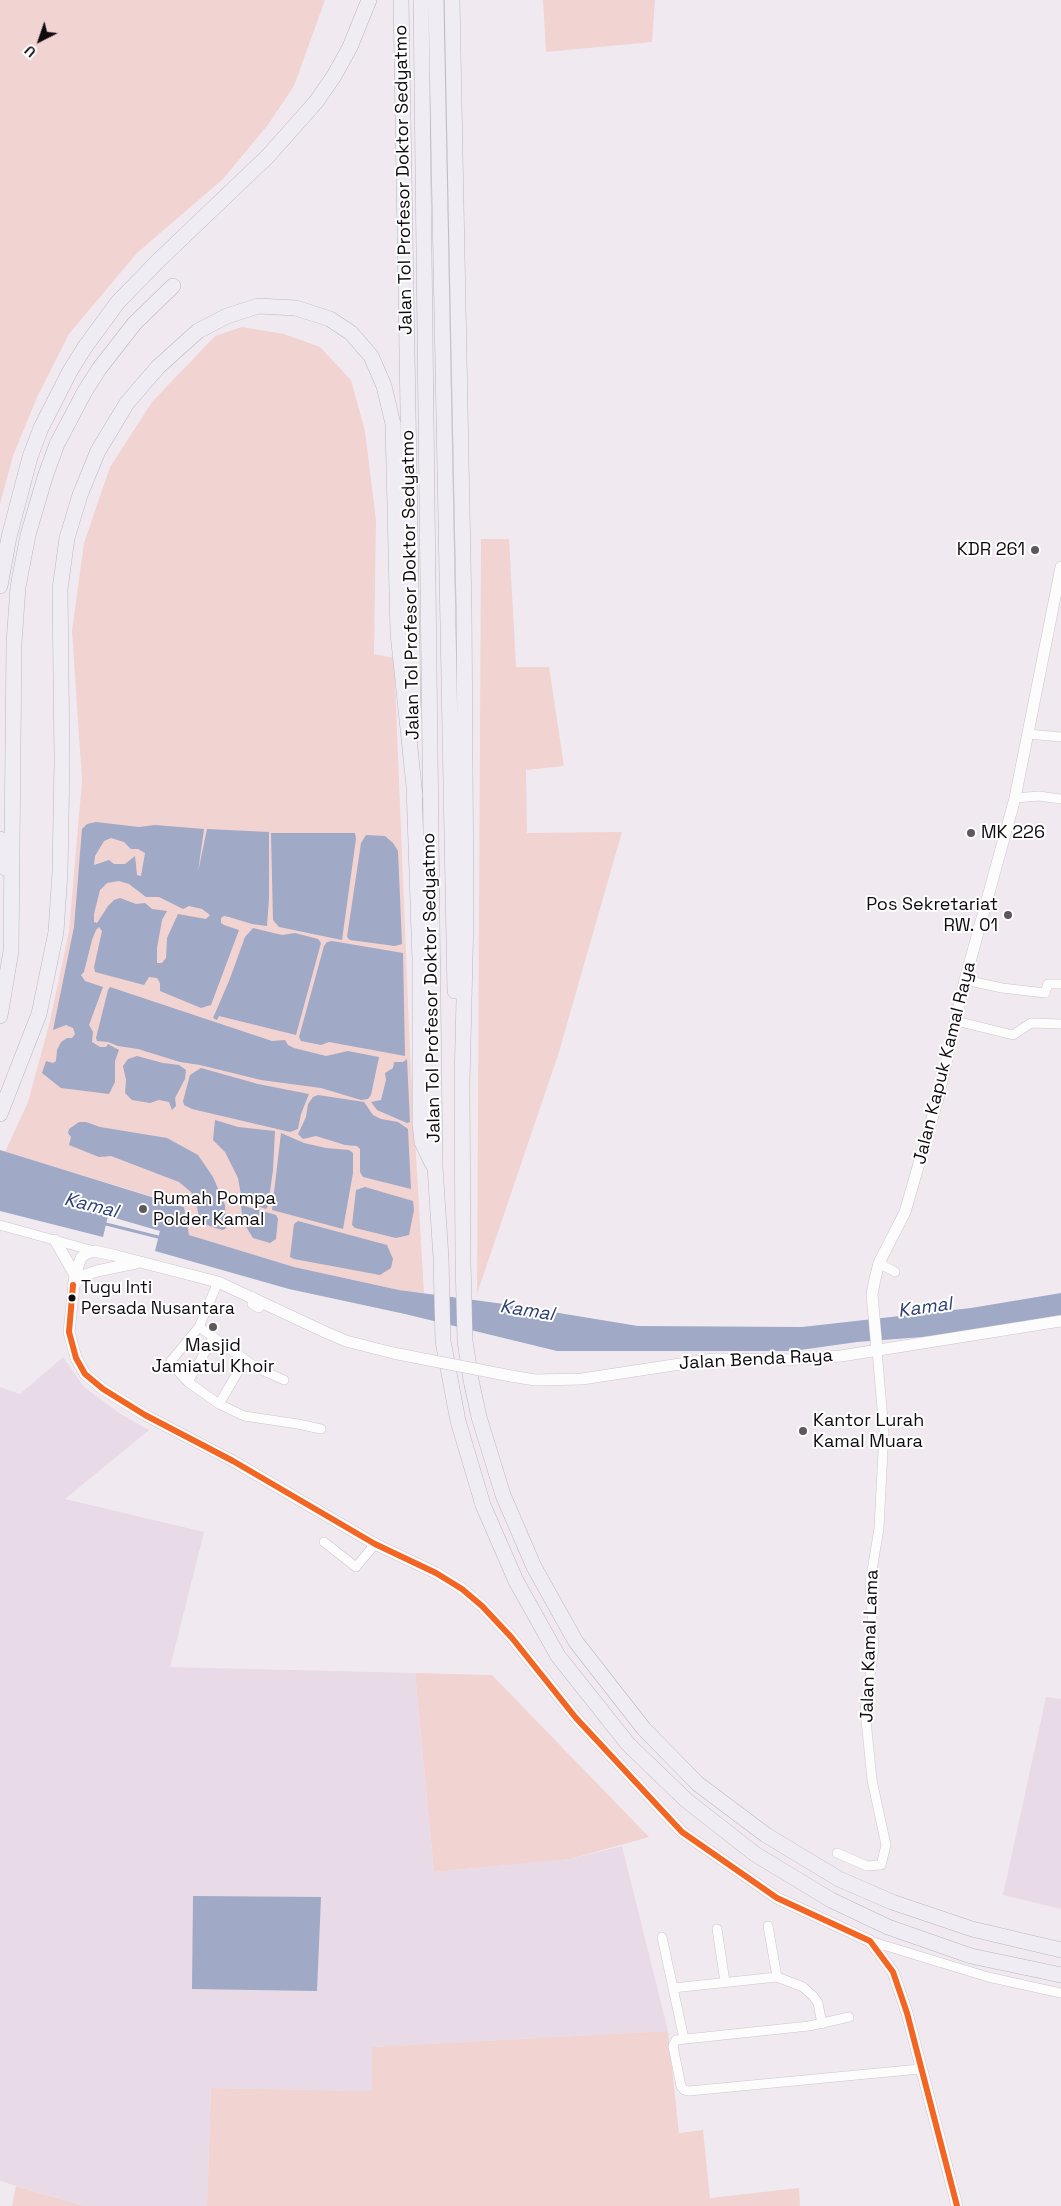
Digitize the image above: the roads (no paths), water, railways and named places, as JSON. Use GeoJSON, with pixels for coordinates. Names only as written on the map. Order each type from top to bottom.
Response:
{"type":"FeatureCollection","features":[{"type":"Feature","properties":{"kind":"highway"},"geometry":{"type":"LineString","coordinates":[[0,586],[9,537],[30,457],[41,428],[70,371],[90,339],[118,302],[268,156],[316,102],[334,76],[350,47],[369,0]]}},
{"type":"Feature","properties":{"kind":"highway","name":"Jalan Tol Profesor Doktor Sedyatmo"},"geometry":{"type":"LineString","coordinates":[[401,0],[415,796],[420,961],[420,1124],[422,1142],[435,1167]]}},
{"type":"Feature","properties":{"kind":"highway","name":"Jalan Tol Profesor Doktor Sedyatmo"},"geometry":{"type":"LineString","coordinates":[[421,0],[435,1167],[441,1258],[443,1341],[458,1421],[480,1496],[516,1581],[558,1656],[628,1744],[686,1800],[755,1854],[831,1900],[888,1927],[971,1956],[1061,1974]]}},
{"type":"Feature","properties":{"kind":"highway","name":"Jalan Tol Profesor Doktor Sedyatmo"},"geometry":{"type":"LineString","coordinates":[[436,0],[453,913],[456,1002],[462,1083]]}},
{"type":"Feature","properties":{"kind":"highway","name":"Jalan Tol Profesor Doktor Sedyatmo"},"geometry":{"type":"LineString","coordinates":[[452,0],[463,600],[466,916],[462,1083],[463,1261],[466,1341],[479,1417],[500,1486],[534,1568],[576,1642],[644,1729],[692,1777],[766,1835],[839,1878],[892,1902],[972,1929],[1061,1950]]}},
{"type":"Feature","properties":{"kind":"highway"},"geometry":{"type":"LineString","coordinates":[[0,1016],[11,951],[14,643],[18,587],[28,535],[57,444],[85,391],[99,369],[134,324],[173,286]]}},
{"type":"Feature","properties":{"kind":"highway"},"geometry":{"type":"LineString","coordinates":[[0,1114],[39,1014],[56,932],[60,872],[62,761],[60,589],[68,538],[80,496],[98,452],[127,403],[158,367],[198,331],[227,316],[258,306],[296,308],[330,319],[351,333],[371,356],[384,386],[393,424],[398,633],[415,796]]}},
{"type":"Feature","properties":{"kind":"highway"},"geometry":{"type":"LineString","coordinates":[[0,839],[8,884],[12,924]]}},
{"type":"Feature","properties":{"kind":"main road","name":"Jalan Kapuk Kamal Raya"},"geometry":{"type":"LineString","coordinates":[[877,1345],[872,1294],[879,1263],[905,1212],[940,1090],[965,980],[1015,798],[1057,611],[1061,567]]}},
{"type":"Feature","properties":{"kind":"main road"},"geometry":{"type":"LineString","coordinates":[[55,1240],[74,1280]]}},
{"type":"Feature","properties":{"kind":"main road"},"geometry":{"type":"LineString","coordinates":[[94,1251],[81,1258],[74,1280],[69,1332],[76,1358],[85,1374],[103,1389],[145,1415],[233,1461],[375,1544],[436,1573],[462,1589],[482,1606],[512,1638],[576,1718],[682,1832],[777,1898],[870,1941],[893,1972],[907,2013],[920,2069],[938,2130],[955,2205]]}},
{"type":"Feature","properties":{"kind":"main road","name":"Jalan Benda Raya"},"geometry":{"type":"LineString","coordinates":[[94,1251],[218,1282],[346,1340],[393,1353],[535,1380],[582,1379],[712,1359],[784,1360],[841,1356],[877,1345],[981,1335],[1061,1321]]}},
{"type":"Feature","properties":{"kind":"main road"},"geometry":{"type":"LineString","coordinates":[[74,1280],[97,1271],[140,1263]]}},
{"type":"Feature","properties":{"kind":"street"},"geometry":{"type":"LineString","coordinates":[[1028,734],[1061,737]]}},
{"type":"Feature","properties":{"kind":"street"},"geometry":{"type":"LineString","coordinates":[[1015,798],[1039,796],[1061,799]]}},
{"type":"Feature","properties":{"kind":"street"},"geometry":{"type":"LineString","coordinates":[[965,980],[1002,988],[1045,993],[1048,984],[1061,984]]}},
{"type":"Feature","properties":{"kind":"street"},"geometry":{"type":"LineString","coordinates":[[956,1022],[1013,1034],[1031,1023],[1061,1024]]}},
{"type":"Feature","properties":{"kind":"street"},"geometry":{"type":"LineString","coordinates":[[0,1224],[94,1251]]}},
{"type":"Feature","properties":{"kind":"street"},"geometry":{"type":"LineString","coordinates":[[879,1263],[895,1272]]}},
{"type":"Feature","properties":{"kind":"street"},"geometry":{"type":"LineString","coordinates":[[218,1282],[201,1323],[171,1361],[172,1366],[188,1382],[219,1404],[244,1416],[321,1429]]}},
{"type":"Feature","properties":{"kind":"street"},"geometry":{"type":"LineString","coordinates":[[253,1297],[252,1304],[259,1308]]}},
{"type":"Feature","properties":{"kind":"street"},"geometry":{"type":"LineString","coordinates":[[201,1323],[213,1338],[245,1360],[257,1368],[284,1380]]}},
{"type":"Feature","properties":{"kind":"street"},"geometry":{"type":"LineString","coordinates":[[188,1382],[213,1338]]}},
{"type":"Feature","properties":{"kind":"street","name":"Jalan Kamal Lama"},"geometry":{"type":"LineString","coordinates":[[837,1852],[867,1866],[881,1865],[886,1845],[872,1780],[865,1710],[874,1648],[870,1583],[879,1528],[884,1432],[877,1345]]}},
{"type":"Feature","properties":{"kind":"street"},"geometry":{"type":"LineString","coordinates":[[219,1404],[245,1360]]}},
{"type":"Feature","properties":{"kind":"street"},"geometry":{"type":"LineString","coordinates":[[324,1542],[356,1566],[375,1544]]}},
{"type":"Feature","properties":{"kind":"street"},"geometry":{"type":"LineString","coordinates":[[768,1926],[778,1977]]}},
{"type":"Feature","properties":{"kind":"street"},"geometry":{"type":"LineString","coordinates":[[717,1929],[725,1982]]}},
{"type":"Feature","properties":{"kind":"street"},"geometry":{"type":"LineString","coordinates":[[662,1937],[684,2039]]}},
{"type":"Feature","properties":{"kind":"street"},"geometry":{"type":"LineString","coordinates":[[870,1941],[988,1977],[1061,1993]]}},
{"type":"Feature","properties":{"kind":"street"},"geometry":{"type":"LineString","coordinates":[[673,1988],[778,1977],[803,1987],[813,1996],[818,2003],[822,2024]]}},
{"type":"Feature","properties":{"kind":"street"},"geometry":{"type":"LineString","coordinates":[[848,2017],[822,2024],[676,2040],[673,2046],[681,2086],[684,2090],[920,2069]]}},
{"type":"Feature","properties":{"kind":"water"},"geometry":{"type":"Polygon","coordinates":[[[96,822],[139,827],[155,825],[204,829],[198,872],[207,829],[269,832],[267,926],[224,916],[221,918],[221,923],[224,925],[239,930],[211,1005],[201,1008],[160,991],[160,983],[157,978],[149,977],[144,985],[95,972],[94,967],[102,931],[99,927],[96,930],[84,972],[81,975],[85,981],[103,987],[89,1025],[93,1032],[92,1042],[100,1047],[106,1047],[108,1044],[119,1050],[115,1061],[115,1082],[109,1094],[61,1088],[42,1073],[46,1061],[53,1063],[56,1061],[57,1050],[61,1042],[67,1038],[72,1038],[75,1034],[73,1028],[66,1025],[53,1030],[74,927],[82,829],[87,824],[96,822]],[[111,838],[104,841],[95,856],[94,865],[109,860],[114,864],[125,864],[135,856],[137,875],[141,876],[145,853],[138,849],[131,849],[124,842],[111,838]],[[119,881],[107,883],[100,890],[94,922],[97,923],[108,906],[114,900],[120,898],[136,904],[145,903],[152,909],[167,911],[162,920],[157,948],[157,963],[162,963],[166,958],[167,938],[178,914],[206,919],[210,915],[202,909],[189,906],[183,909],[159,897],[146,897],[129,884],[119,881]]]}},
{"type":"Feature","properties":{"kind":"water"},"geometry":{"type":"Polygon","coordinates":[[[271,833],[355,833],[356,839],[342,940],[279,927],[273,920],[271,833]]]}},
{"type":"Feature","properties":{"kind":"water"},"geometry":{"type":"Polygon","coordinates":[[[366,835],[385,836],[398,851],[402,944],[395,946],[350,940],[347,937],[361,843],[366,835]]]}},
{"type":"Feature","properties":{"kind":"water"},"geometry":{"type":"Polygon","coordinates":[[[253,928],[282,935],[295,933],[318,939],[321,943],[296,1035],[219,1016],[217,1020],[213,1018],[245,937],[253,928]]]}},
{"type":"Feature","properties":{"kind":"water"},"geometry":{"type":"Polygon","coordinates":[[[332,941],[403,953],[405,1056],[329,1042],[321,1045],[301,1041],[299,1037],[324,946],[327,942],[332,941]]]}},
{"type":"Feature","properties":{"kind":"water"},"geometry":{"type":"Polygon","coordinates":[[[110,987],[272,1041],[285,1040],[288,1045],[294,1048],[326,1056],[348,1051],[379,1057],[371,1095],[368,1099],[361,1100],[321,1088],[261,1080],[180,1062],[138,1049],[97,1041],[96,1038],[110,987]]]}},
{"type":"Feature","properties":{"kind":"water"},"geometry":{"type":"Polygon","coordinates":[[[137,1056],[179,1065],[186,1070],[185,1079],[175,1098],[176,1106],[172,1110],[169,1102],[159,1100],[150,1103],[132,1100],[125,1093],[126,1080],[123,1066],[128,1059],[137,1056]]]}},
{"type":"Feature","properties":{"kind":"water"},"geometry":{"type":"Polygon","coordinates":[[[407,1059],[410,1122],[407,1123],[377,1110],[371,1102],[381,1100],[386,1080],[385,1073],[393,1068],[394,1062],[403,1062],[407,1059]]]}},
{"type":"Feature","properties":{"kind":"water"},"geometry":{"type":"Polygon","coordinates":[[[201,1068],[258,1084],[309,1094],[301,1114],[298,1129],[290,1132],[192,1109],[184,1105],[183,1101],[190,1075],[201,1068]]]}},
{"type":"Feature","properties":{"kind":"water"},"geometry":{"type":"Polygon","coordinates":[[[318,1095],[364,1102],[373,1115],[381,1119],[398,1122],[408,1129],[411,1189],[363,1177],[360,1172],[360,1149],[357,1146],[345,1145],[316,1136],[303,1139],[298,1134],[306,1117],[308,1104],[313,1097],[318,1095]]]}},
{"type":"Feature","properties":{"kind":"water"},"geometry":{"type":"Polygon","coordinates":[[[215,1120],[238,1127],[275,1131],[273,1170],[266,1209],[242,1201],[238,1178],[225,1152],[213,1140],[215,1120]]]}},
{"type":"Feature","properties":{"kind":"water"},"geometry":{"type":"Polygon","coordinates":[[[79,1122],[167,1138],[198,1155],[213,1177],[225,1205],[226,1228],[223,1230],[200,1222],[196,1202],[191,1192],[179,1182],[111,1156],[99,1157],[69,1145],[71,1137],[68,1133],[69,1129],[79,1122]]]}},
{"type":"Feature","properties":{"kind":"water"},"geometry":{"type":"Polygon","coordinates":[[[281,1133],[304,1143],[326,1148],[349,1150],[353,1153],[353,1173],[343,1229],[272,1210],[281,1133]]]}},
{"type":"Feature","properties":{"kind":"water"},"geometry":{"type":"Polygon","coordinates":[[[0,1150],[184,1207],[189,1235],[294,1267],[399,1290],[504,1304],[638,1326],[802,1327],[971,1308],[1061,1293],[1061,1315],[948,1335],[857,1342],[793,1351],[557,1351],[405,1314],[289,1289],[155,1251],[160,1231],[108,1216],[103,1237],[0,1211],[0,1150]]]}},
{"type":"Feature","properties":{"kind":"water"},"geometry":{"type":"Polygon","coordinates":[[[365,1187],[413,1201],[414,1210],[409,1235],[396,1238],[355,1228],[352,1225],[356,1190],[365,1187]]]}},
{"type":"Feature","properties":{"kind":"water"},"geometry":{"type":"Polygon","coordinates":[[[241,1205],[276,1215],[278,1219],[276,1239],[270,1243],[253,1238],[245,1225],[241,1205]]]}},
{"type":"Feature","properties":{"kind":"water"},"geometry":{"type":"Polygon","coordinates":[[[298,1221],[387,1245],[393,1259],[391,1268],[380,1275],[290,1257],[294,1224],[298,1221]]]}},
{"type":"Feature","properties":{"kind":"water"},"geometry":{"type":"Polygon","coordinates":[[[193,1896],[321,1897],[317,1991],[192,1989],[193,1896]]]}},
{"type":"Feature","properties":{"kind":"waterway","name":"Kamal"},"geometry":{"type":"LineString","coordinates":[[102,1223],[162,1238]]}},
{"type":"Feature","properties":{"kind":"place","name":"KDR 261"},"geometry":{"type":"Point","coordinates":[1035,550]}},
{"type":"Feature","properties":{"kind":"place","name":"MK 226"},"geometry":{"type":"Point","coordinates":[971,833]}},
{"type":"Feature","properties":{"kind":"place","name":"Pos Sekretariat RW. 01"},"geometry":{"type":"Point","coordinates":[1008,915]}},
{"type":"Feature","properties":{"kind":"place","name":"Rumah Pompa Polder Kamal"},"geometry":{"type":"Point","coordinates":[143,1209]}},
{"type":"Feature","properties":{"kind":"place","name":"Tugu Inti Persada Nusantara"},"geometry":{"type":"Point","coordinates":[72,1298]}},
{"type":"Feature","properties":{"kind":"place","name":"Masjid Jamiatul Khoir"},"geometry":{"type":"Point","coordinates":[213,1327]}},
{"type":"Feature","properties":{"kind":"place","name":"Kantor Lurah Kamal Muara"},"geometry":{"type":"Point","coordinates":[803,1431]}}]}
